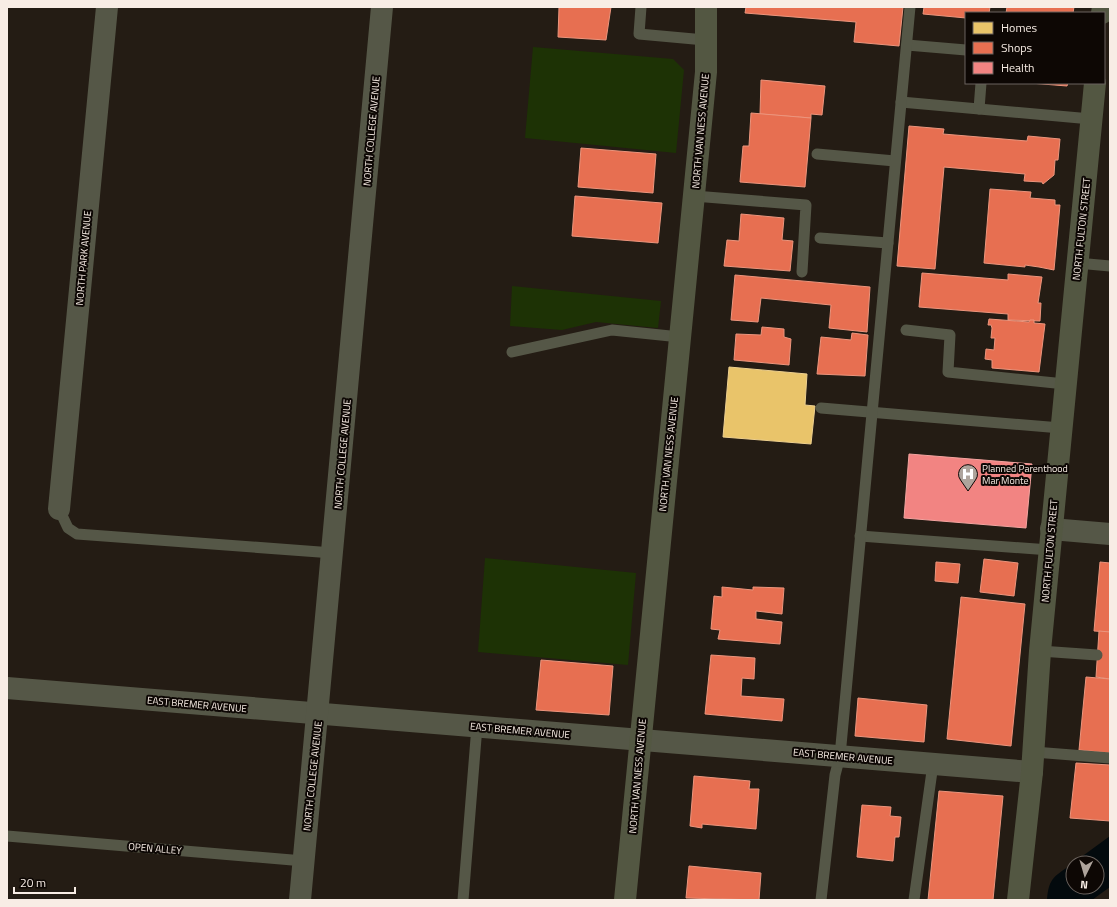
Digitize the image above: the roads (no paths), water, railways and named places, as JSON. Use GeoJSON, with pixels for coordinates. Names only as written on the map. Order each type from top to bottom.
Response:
{"type":"FeatureCollection","features":[{"type":"Feature","properties":{"kind":"main road","name":"NORTH VAN NESS AVENUE"},"geometry":{"type":"LineString","coordinates":[[625,900],[706,72],[706,7]]}},
{"type":"Feature","properties":{"kind":"main road","name":"NORTH FULTON STREET"},"geometry":{"type":"LineString","coordinates":[[1018,900],[1033,762],[1040,652],[1050,540],[1095,84]]}},
{"type":"Feature","properties":{"kind":"street","name":"NORTH PARK AVENUE"},"geometry":{"type":"LineString","coordinates":[[59,509],[107,7]]}},
{"type":"Feature","properties":{"kind":"street","name":"NORTH COLLEGE AVENUE"},"geometry":{"type":"LineString","coordinates":[[300,900],[382,7]]}},
{"type":"Feature","properties":{"kind":"street"},"geometry":{"type":"LineString","coordinates":[[1050,540],[1110,534]]}},
{"type":"Feature","properties":{"kind":"street","name":"EAST BREMER AVENUE"},"geometry":{"type":"LineString","coordinates":[[7,688],[932,764],[1033,762]]}},
{"type":"Feature","properties":{"kind":"lane"},"geometry":{"type":"LineString","coordinates":[[641,7],[639,34],[705,40]]}},
{"type":"Feature","properties":{"kind":"lane"},"geometry":{"type":"LineString","coordinates":[[821,900],[835,775],[840,756],[910,7]]}},
{"type":"Feature","properties":{"kind":"lane"},"geometry":{"type":"LineString","coordinates":[[907,45],[965,50]]}},
{"type":"Feature","properties":{"kind":"lane"},"geometry":{"type":"LineString","coordinates":[[980,109],[981,84]]}},
{"type":"Feature","properties":{"kind":"lane"},"geometry":{"type":"LineString","coordinates":[[901,102],[1091,119]]}},
{"type":"Feature","properties":{"kind":"lane"},"geometry":{"type":"LineString","coordinates":[[817,154],[896,161]]}},
{"type":"Feature","properties":{"kind":"lane"},"geometry":{"type":"LineString","coordinates":[[694,196],[806,205],[802,272]]}},
{"type":"Feature","properties":{"kind":"lane"},"geometry":{"type":"LineString","coordinates":[[820,238],[888,243]]}},
{"type":"Feature","properties":{"kind":"lane"},"geometry":{"type":"LineString","coordinates":[[1077,263],[1110,266]]}},
{"type":"Feature","properties":{"kind":"lane"},"geometry":{"type":"LineString","coordinates":[[512,352],[612,330],[680,337]]}},
{"type":"Feature","properties":{"kind":"lane"},"geometry":{"type":"LineString","coordinates":[[906,330],[950,335],[948,372],[1065,384]]}},
{"type":"Feature","properties":{"kind":"lane"},"geometry":{"type":"LineString","coordinates":[[821,408],[872,411],[1061,428]]}},
{"type":"Feature","properties":{"kind":"lane"},"geometry":{"type":"LineString","coordinates":[[59,509],[68,528],[77,534],[333,553]]}},
{"type":"Feature","properties":{"kind":"lane"},"geometry":{"type":"LineString","coordinates":[[860,536],[1050,540]]}},
{"type":"Feature","properties":{"kind":"lane"},"geometry":{"type":"LineString","coordinates":[[1040,652],[1097,655]]}},
{"type":"Feature","properties":{"kind":"lane"},"geometry":{"type":"LineString","coordinates":[[463,900],[477,726]]}},
{"type":"Feature","properties":{"kind":"lane"},"geometry":{"type":"LineString","coordinates":[[1033,762],[1110,758]]}},
{"type":"Feature","properties":{"kind":"lane"},"geometry":{"type":"LineString","coordinates":[[914,900],[932,764]]}},
{"type":"Feature","properties":{"kind":"lane","name":"OPEN ALLEY"},"geometry":{"type":"LineString","coordinates":[[7,836],[304,861]]}},
{"type":"Feature","properties":{"kind":"place","name":"Planned Parenthood Mar Monte"},"geometry":{"type":"Point","coordinates":[968,491]}}]}
